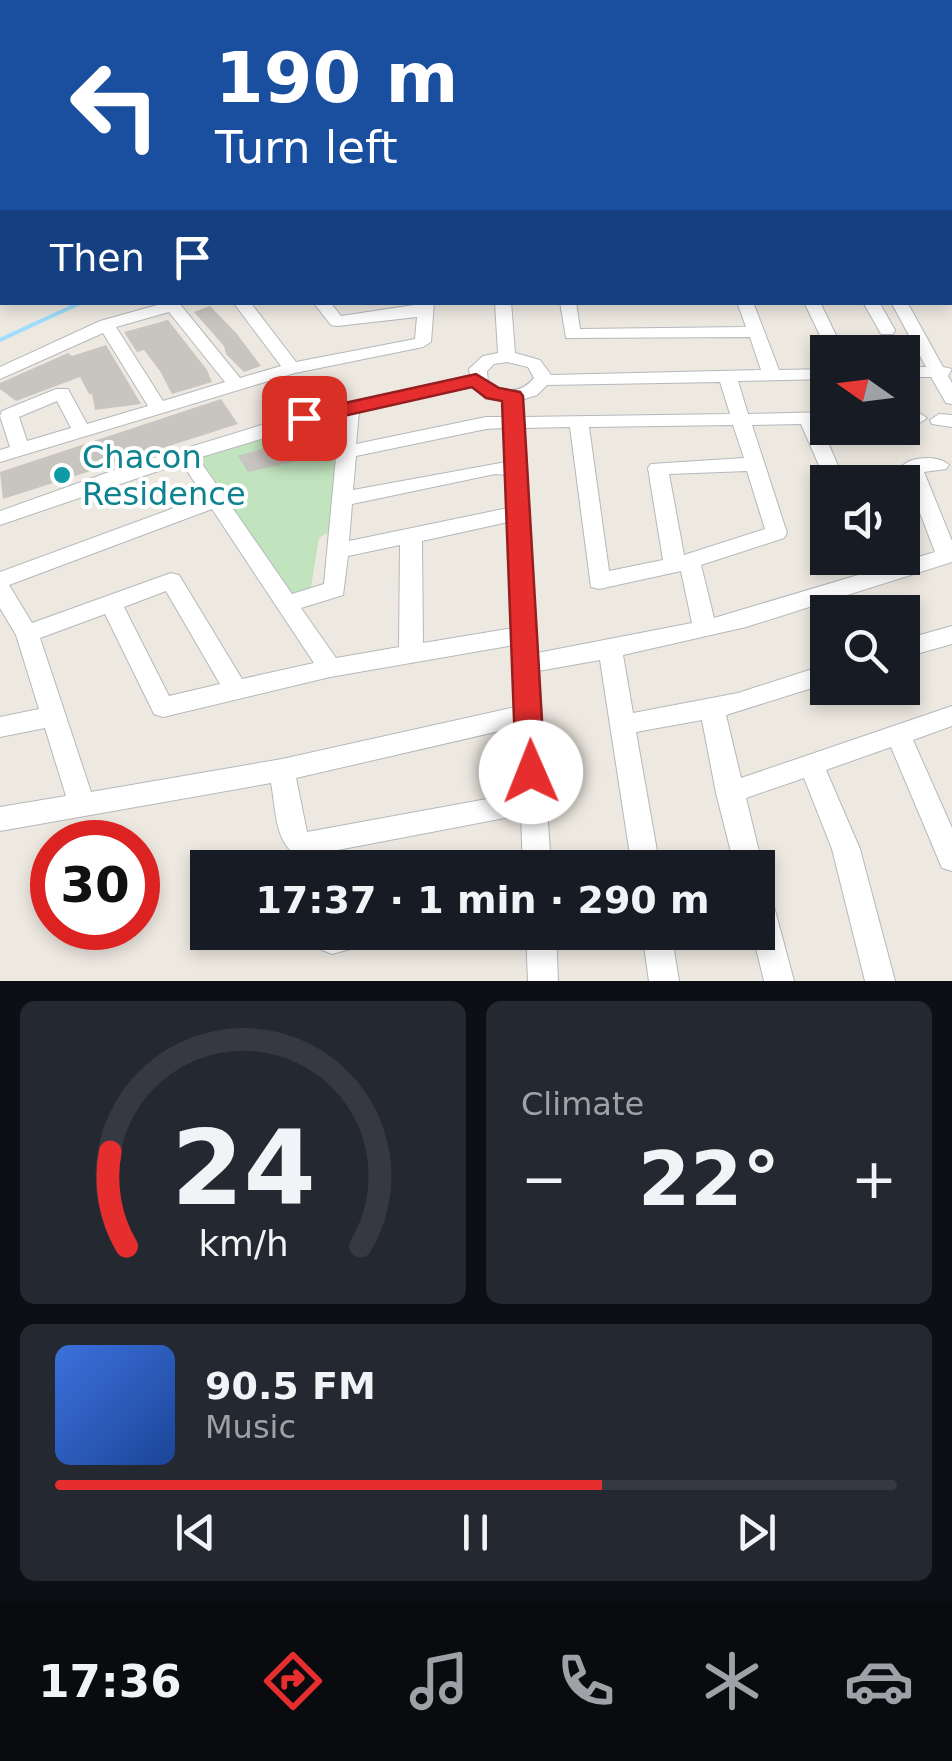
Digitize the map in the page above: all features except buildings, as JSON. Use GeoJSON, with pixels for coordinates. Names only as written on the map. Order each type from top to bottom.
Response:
{"type":"FeatureCollection","features":[{"type":"Feature","properties":{"kind":"street"},"geometry":{"type":"LineString","coordinates":[[0,374],[106,326],[177,305]]}},
{"type":"Feature","properties":{"kind":"street"},"geometry":{"type":"LineString","coordinates":[[181,305],[236,384]]}},
{"type":"Feature","properties":{"kind":"street"},"geometry":{"type":"LineString","coordinates":[[242,305],[292,368]]}},
{"type":"Feature","properties":{"kind":"street"},"geometry":{"type":"LineString","coordinates":[[0,456],[292,368],[423,342],[426,307],[338,321],[324,305]]}},
{"type":"Feature","properties":{"kind":"street"},"geometry":{"type":"LineString","coordinates":[[503,305],[506,357]]}},
{"type":"Feature","properties":{"kind":"street"},"geometry":{"type":"LineString","coordinates":[[568,305],[572,334],[756,332]]}},
{"type":"Feature","properties":{"kind":"street"},"geometry":{"type":"LineString","coordinates":[[745,305],[772,375]]}},
{"type":"Feature","properties":{"kind":"street"},"geometry":{"type":"LineString","coordinates":[[813,305],[828,335]]}},
{"type":"Feature","properties":{"kind":"street"},"geometry":{"type":"LineString","coordinates":[[874,305],[900,331],[952,399]]}},
{"type":"Feature","properties":{"kind":"street"},"geometry":{"type":"LineString","coordinates":[[899,305],[900,331]]}},
{"type":"Feature","properties":{"kind":"street"},"geometry":{"type":"LineString","coordinates":[[106,326],[157,406]]}},
{"type":"Feature","properties":{"kind":"street"},"geometry":{"type":"LineString","coordinates":[[476,380],[482,364],[506,357],[533,362],[542,372],[542,380]]}},
{"type":"Feature","properties":{"kind":"street"},"geometry":{"type":"LineString","coordinates":[[920,372],[952,372]]}},
{"type":"Feature","properties":{"kind":"street"},"geometry":{"type":"LineString","coordinates":[[476,380],[493,394],[512,396],[530,392],[542,380],[810,374]]}},
{"type":"Feature","properties":{"kind":"street"},"geometry":{"type":"LineString","coordinates":[[579,422],[599,580],[682,563],[776,534],[726,376]]}},
{"type":"Feature","properties":{"kind":"street"},"geometry":{"type":"LineString","coordinates":[[0,518],[186,455],[350,408],[476,380]]}},
{"type":"Feature","properties":{"kind":"street"},"geometry":{"type":"LineString","coordinates":[[21,451],[9,415],[62,393],[82,431]]}},
{"type":"Feature","properties":{"kind":"street"},"geometry":{"type":"LineString","coordinates":[[512,396],[535,850]]}},
{"type":"Feature","properties":{"kind":"street"},"geometry":{"type":"LineString","coordinates":[[286,604],[335,589],[350,408]]}},
{"type":"Feature","properties":{"kind":"street"},"geometry":{"type":"LineString","coordinates":[[347,452],[486,423],[810,418]]}},
{"type":"Feature","properties":{"kind":"street"},"geometry":{"type":"LineString","coordinates":[[186,455],[330,668]]}},
{"type":"Feature","properties":{"kind":"street"},"geometry":{"type":"LineString","coordinates":[[705,629],[682,563],[658,468],[755,464]]}},
{"type":"Feature","properties":{"kind":"street"},"geometry":{"type":"LineString","coordinates":[[920,560],[950,555],[912,466],[939,465]]}},
{"type":"Feature","properties":{"kind":"street"},"geometry":{"type":"LineString","coordinates":[[343,500],[495,468],[516,469]]}},
{"type":"Feature","properties":{"kind":"street"},"geometry":{"type":"LineString","coordinates":[[0,580],[215,500]]}},
{"type":"Feature","properties":{"kind":"street"},"geometry":{"type":"LineString","coordinates":[[338,552],[519,513]]}},
{"type":"Feature","properties":{"kind":"street"},"geometry":{"type":"LineString","coordinates":[[411,536],[411,654]]}},
{"type":"Feature","properties":{"kind":"street"},"geometry":{"type":"LineString","coordinates":[[528,664],[705,629],[853,575]]}},
{"type":"Feature","properties":{"kind":"street"},"geometry":{"type":"LineString","coordinates":[[27,634],[171,581],[235,688]]}},
{"type":"Feature","properties":{"kind":"street"},"geometry":{"type":"LineString","coordinates":[[0,589],[27,634],[82,805]]}},
{"type":"Feature","properties":{"kind":"street"},"geometry":{"type":"LineString","coordinates":[[111,603],[163,707],[330,668],[526,634]]}},
{"type":"Feature","properties":{"kind":"street"},"geometry":{"type":"LineString","coordinates":[[920,643],[952,635]]}},
{"type":"Feature","properties":{"kind":"street"},"geometry":{"type":"LineString","coordinates":[[610,648],[643,850]]}},
{"type":"Feature","properties":{"kind":"street"},"geometry":{"type":"LineString","coordinates":[[622,725],[738,703],[810,679]]}},
{"type":"Feature","properties":{"kind":"street"},"geometry":{"type":"LineString","coordinates":[[712,708],[744,850]]}},
{"type":"Feature","properties":{"kind":"street"},"geometry":{"type":"LineString","coordinates":[[0,819],[282,770],[530,714]]}},
{"type":"Feature","properties":{"kind":"street"},"geometry":{"type":"LineString","coordinates":[[729,793],[952,716]]}},
{"type":"Feature","properties":{"kind":"street"},"geometry":{"type":"LineString","coordinates":[[0,727],[51,718]]}},
{"type":"Feature","properties":{"kind":"street"},"geometry":{"type":"LineString","coordinates":[[898,734],[944,815],[952,859]]}},
{"type":"Feature","properties":{"kind":"street"},"geometry":{"type":"LineString","coordinates":[[811,764],[846,849],[880,981]]}},
{"type":"Feature","properties":{"kind":"street"},"geometry":{"type":"LineString","coordinates":[[282,770],[296,838],[301,845],[531,802]]}},
{"type":"Feature","properties":{"kind":"street"},"geometry":{"type":"LineString","coordinates":[[542,950],[543,981]]}},
{"type":"Feature","properties":{"kind":"street"},"geometry":{"type":"LineString","coordinates":[[659,950],[664,981]]}},
{"type":"Feature","properties":{"kind":"street"},"geometry":{"type":"LineString","coordinates":[[771,950],[779,981]]}},
{"type":"Feature","properties":{"kind":"green space"},"geometry":{"type":"Polygon","coordinates":[[[339,417],[331,531],[319,538],[311,587],[288,597],[194,456],[339,417]]]}},
{"type":"Feature","properties":{"kind":"waterway"},"geometry":{"type":"LineString","coordinates":[[0,340],[76,305]]}},
{"type":"Feature","properties":{"kind":"place","name":"Chacon Residence"},"geometry":{"type":"Point","coordinates":[62,475]}},
{"type":"Feature","properties":{"kind":"route"},"geometry":{"type":"LineString","coordinates":[[304,418],[476,380],[493,394],[512,396],[531,772]]}}]}
